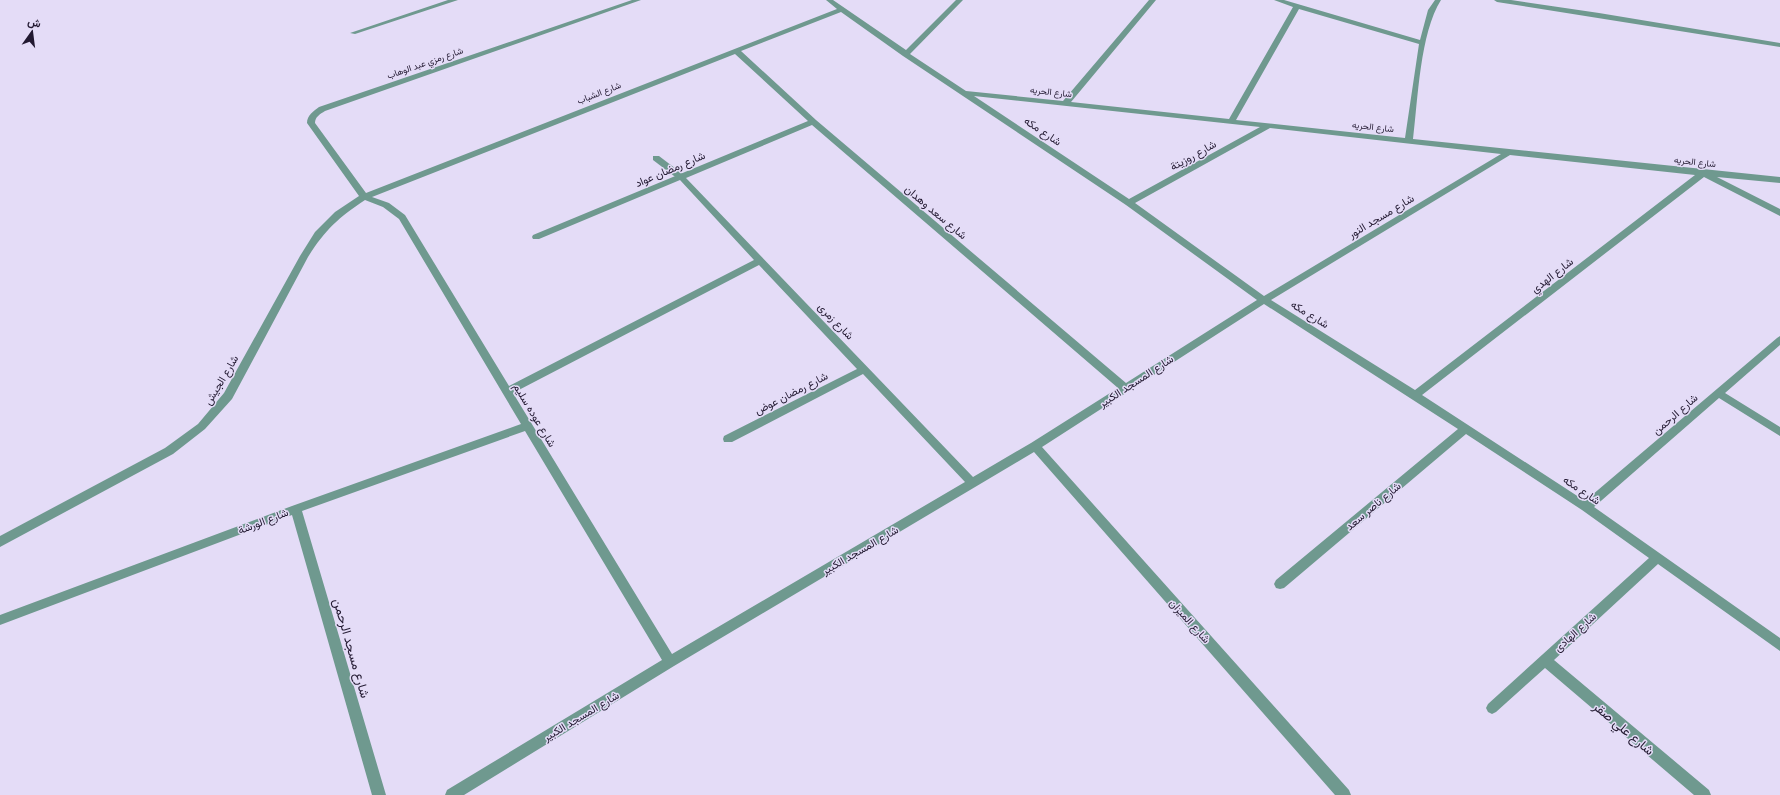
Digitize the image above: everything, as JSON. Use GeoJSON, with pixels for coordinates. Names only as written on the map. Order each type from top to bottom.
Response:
{"type":"FeatureCollection","features":[{"type":"Feature","properties":{"kind":"street"},"geometry":{"type":"LineString","coordinates":[[353,33],[455,0]]}},
{"type":"Feature","properties":{"kind":"street","name":"شارع رمزي عبد الوهاب"},"geometry":{"type":"LineString","coordinates":[[364,196],[311,123],[311,118],[315,114],[322,109],[638,0]]}},
{"type":"Feature","properties":{"kind":"street","name":"شارع مكه"},"geometry":{"type":"LineString","coordinates":[[829,0],[906,54],[1129,203],[1264,300],[1415,395],[1586,507],[1780,645]]}},
{"type":"Feature","properties":{"kind":"street"},"geometry":{"type":"LineString","coordinates":[[906,54],[960,0]]}},
{"type":"Feature","properties":{"kind":"street"},"geometry":{"type":"LineString","coordinates":[[1065,104],[1153,0]]}},
{"type":"Feature","properties":{"kind":"street"},"geometry":{"type":"LineString","coordinates":[[1277,0],[1423,43]]}},
{"type":"Feature","properties":{"kind":"street"},"geometry":{"type":"LineString","coordinates":[[1409,141],[1423,43],[1428,19],[1438,0]]}},
{"type":"Feature","properties":{"kind":"street"},"geometry":{"type":"LineString","coordinates":[[1497,0],[1599,15],[1780,45]]}},
{"type":"Feature","properties":{"kind":"street"},"geometry":{"type":"LineString","coordinates":[[1231,122],[1296,6]]}},
{"type":"Feature","properties":{"kind":"street","name":"شارع الشباب"},"geometry":{"type":"LineString","coordinates":[[364,196],[842,9]]}},
{"type":"Feature","properties":{"kind":"street","name":"شارع سعد وهدان"},"geometry":{"type":"LineString","coordinates":[[735,50],[813,122],[1125,388]]}},
{"type":"Feature","properties":{"kind":"street","name":"شارع الحريه"},"geometry":{"type":"LineString","coordinates":[[964,93],[1703,173],[1780,180]]}},
{"type":"Feature","properties":{"kind":"street","name":"شارع رمضان عواد"},"geometry":{"type":"LineString","coordinates":[[536,237],[813,122]]}},
{"type":"Feature","properties":{"kind":"street","name":"شارع روزيتة"},"geometry":{"type":"LineString","coordinates":[[1129,203],[1268,126]]}},
{"type":"Feature","properties":{"kind":"street","name":"شارع مسجد النور"},"geometry":{"type":"LineString","coordinates":[[1264,300],[1509,152]]}},
{"type":"Feature","properties":{"kind":"street","name":"شارع زمرى"},"geometry":{"type":"LineString","coordinates":[[656,158],[681,177],[973,484]]}},
{"type":"Feature","properties":{"kind":"street"},"geometry":{"type":"LineString","coordinates":[[1703,173],[1780,214]]}},
{"type":"Feature","properties":{"kind":"street","name":"شارع الهدي"},"geometry":{"type":"LineString","coordinates":[[1415,395],[1703,173]]}},
{"type":"Feature","properties":{"kind":"street","name":"شارع عوده سليم"},"geometry":{"type":"LineString","coordinates":[[364,196],[386,205],[402,217],[670,662]]}},
{"type":"Feature","properties":{"kind":"street","name":"شارع الجيش"},"geometry":{"type":"LineString","coordinates":[[0,542],[169,451],[194,434],[214,415],[228,396],[304,256],[318,234],[338,214],[364,196]]}},
{"type":"Feature","properties":{"kind":"street"},"geometry":{"type":"LineString","coordinates":[[507,392],[761,260]]}},
{"type":"Feature","properties":{"kind":"street","name":"شارع المسجد الكبير"},"geometry":{"type":"LineString","coordinates":[[452,795],[670,662],[973,484],[1264,300]]}},
{"type":"Feature","properties":{"kind":"street","name":"شارع الرحمن"},"geometry":{"type":"LineString","coordinates":[[1586,507],[1780,340]]}},
{"type":"Feature","properties":{"kind":"street","name":"شارع رمضان عوض"},"geometry":{"type":"LineString","coordinates":[[728,438],[865,369]]}},
{"type":"Feature","properties":{"kind":"street"},"geometry":{"type":"LineString","coordinates":[[1718,393],[1780,432]]}},
{"type":"Feature","properties":{"kind":"street","name":"شارع الورشة"},"geometry":{"type":"LineString","coordinates":[[0,620],[296,509],[528,426]]}},
{"type":"Feature","properties":{"kind":"street","name":"شارع ناصر سعد"},"geometry":{"type":"LineString","coordinates":[[1280,584],[1466,428]]}},
{"type":"Feature","properties":{"kind":"street","name":"شارع الميزان"},"geometry":{"type":"LineString","coordinates":[[1035,446],[1344,795]]}},
{"type":"Feature","properties":{"kind":"street","name":"شارع مسجد الرحمن"},"geometry":{"type":"LineString","coordinates":[[296,509],[379,795]]}},
{"type":"Feature","properties":{"kind":"street","name":"شارع الهادى"},"geometry":{"type":"LineString","coordinates":[[1492,708],[1658,557]]}},
{"type":"Feature","properties":{"kind":"street","name":"شارع علي صقر"},"geometry":{"type":"LineString","coordinates":[[1545,660],[1704,795]]}}]}
